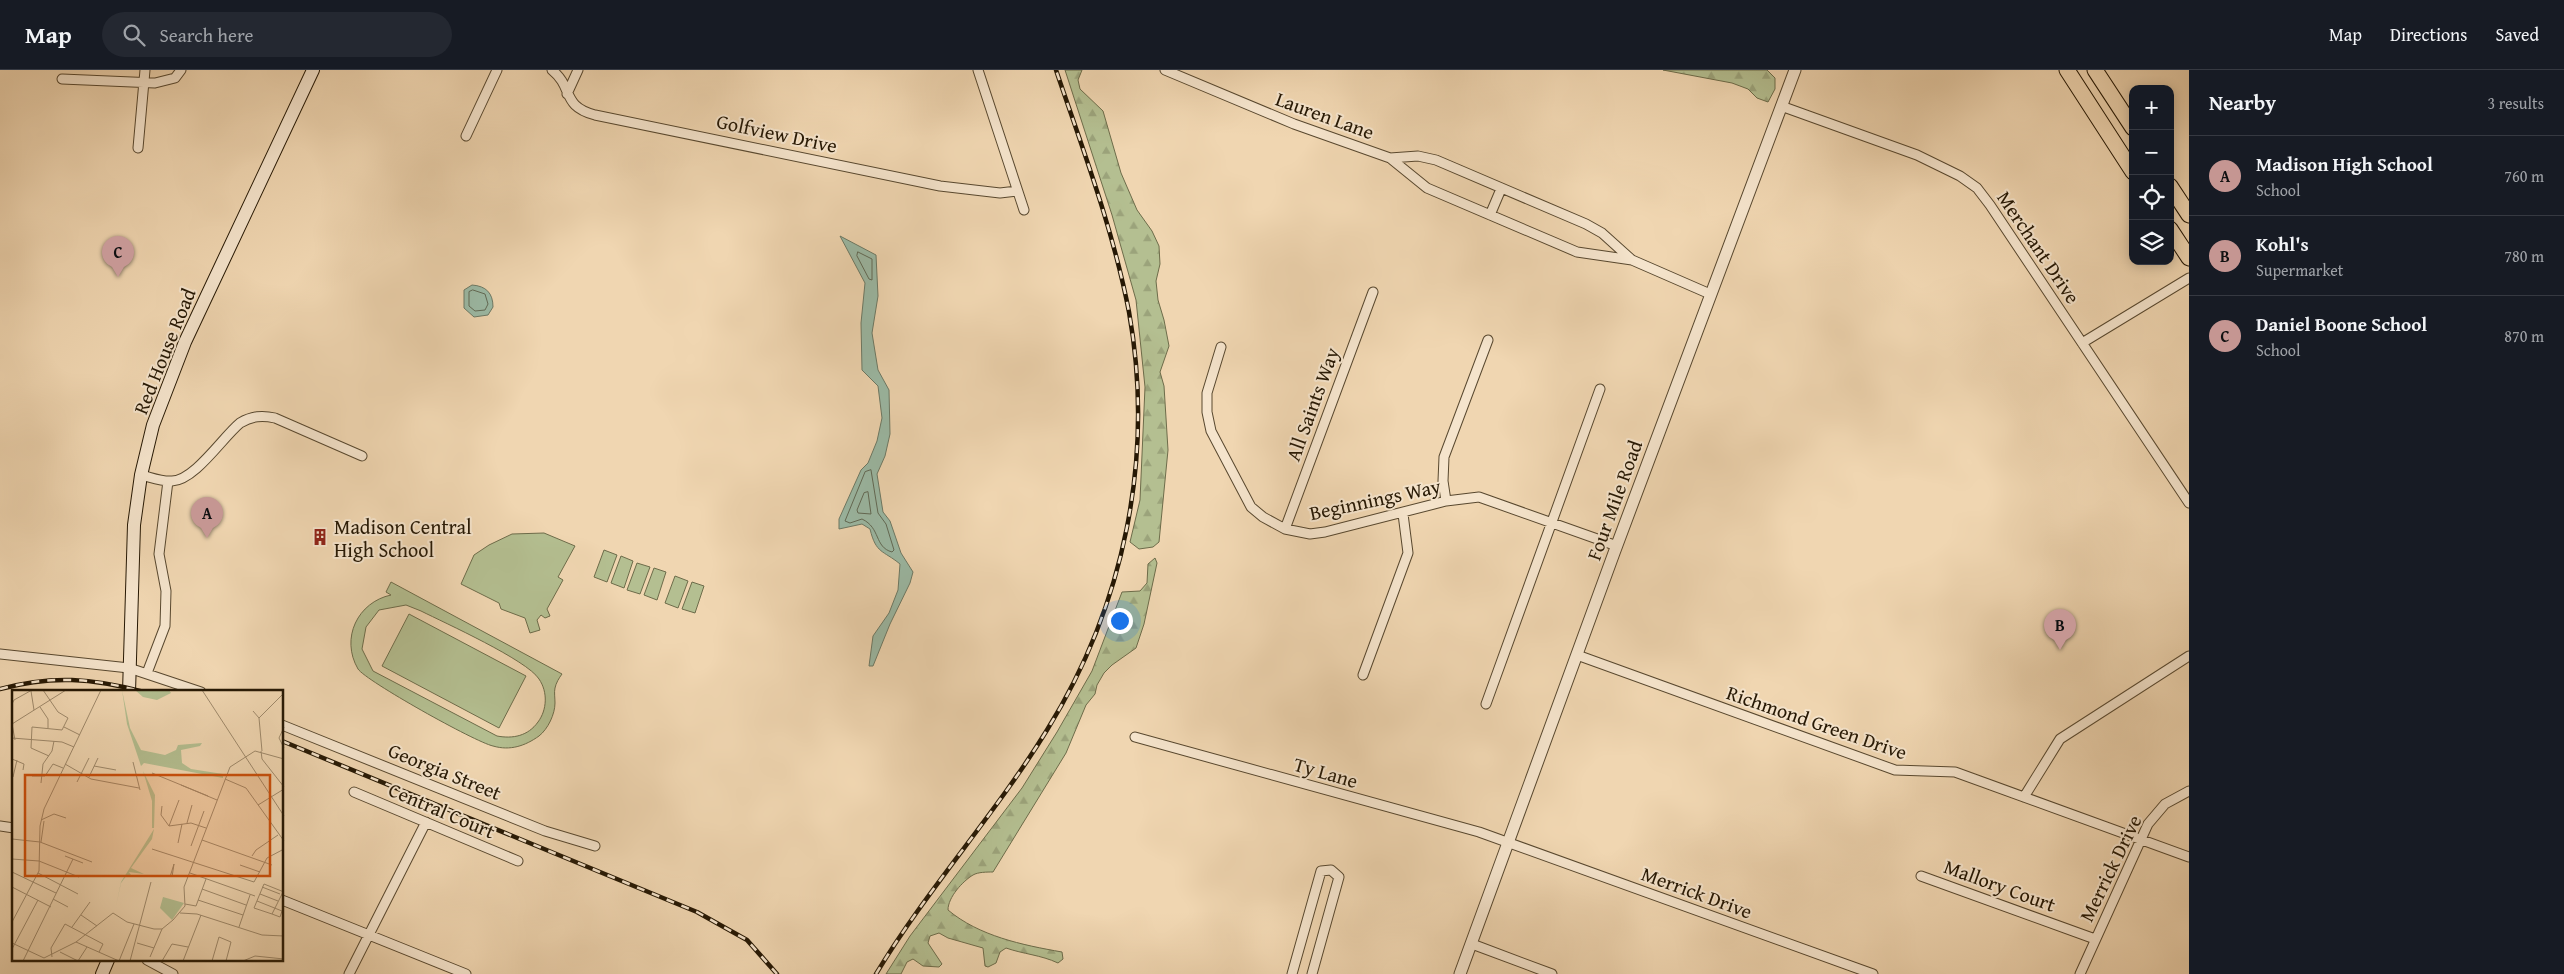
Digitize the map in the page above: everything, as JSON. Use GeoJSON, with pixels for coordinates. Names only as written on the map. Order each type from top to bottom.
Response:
{"type":"FeatureCollection","features":[{"type":"Feature","properties":{"kind":"main road","name":"Red House Road"},"geometry":{"type":"LineString","coordinates":[[129,690],[134,525],[141,475],[156,418],[185,342],[313,70]]}},
{"type":"Feature","properties":{"kind":"main road"},"geometry":{"type":"LineString","coordinates":[[2067,70],[2129,166]]}},
{"type":"Feature","properties":{"kind":"main road"},"geometry":{"type":"LineString","coordinates":[[2095,70],[2129,122]]}},
{"type":"Feature","properties":{"kind":"main road"},"geometry":{"type":"LineString","coordinates":[[2174,192],[2189,215]]}},
{"type":"Feature","properties":{"kind":"main road"},"geometry":{"type":"LineString","coordinates":[[2174,236],[2189,258]]}},
{"type":"Feature","properties":{"kind":"main road"},"geometry":{"type":"LineString","coordinates":[[102,974],[107,962]]}},
{"type":"Feature","properties":{"kind":"street"},"geometry":{"type":"LineString","coordinates":[[138,148],[145,70]]}},
{"type":"Feature","properties":{"kind":"street"},"geometry":{"type":"LineString","coordinates":[[62,79],[145,83],[175,78],[181,70]]}},
{"type":"Feature","properties":{"kind":"street"},"geometry":{"type":"LineString","coordinates":[[466,136],[497,70]]}},
{"type":"Feature","properties":{"kind":"street","name":"Golfview Drive"},"geometry":{"type":"LineString","coordinates":[[552,70],[563,82],[571,103],[594,115],[940,186],[1000,193],[1017,191]]}},
{"type":"Feature","properties":{"kind":"street"},"geometry":{"type":"LineString","coordinates":[[567,94],[578,70]]}},
{"type":"Feature","properties":{"kind":"street"},"geometry":{"type":"LineString","coordinates":[[978,70],[1024,210]]}},
{"type":"Feature","properties":{"kind":"street","name":"Lauren Lane"},"geometry":{"type":"LineString","coordinates":[[1165,70],[1294,124],[1390,158],[1427,188],[1577,252],[1632,260],[1710,294]]}},
{"type":"Feature","properties":{"kind":"street","name":"Four Mile Road"},"geometry":{"type":"LineString","coordinates":[[1460,974],[1710,294],[1795,70]]}},
{"type":"Feature","properties":{"kind":"street","name":"Merchant Drive"},"geometry":{"type":"LineString","coordinates":[[1781,106],[1918,155],[1960,176],[1977,188],[2189,503]]}},
{"type":"Feature","properties":{"kind":"street","name":"Lauren Lane"},"geometry":{"type":"LineString","coordinates":[[1390,158],[1418,156],[1436,160],[1602,233],[1632,260]]}},
{"type":"Feature","properties":{"kind":"street"},"geometry":{"type":"LineString","coordinates":[[1490,215],[1501,189]]}},
{"type":"Feature","properties":{"kind":"street"},"geometry":{"type":"LineString","coordinates":[[2082,343],[2189,278]]}},
{"type":"Feature","properties":{"kind":"street","name":"All Saints Way"},"geometry":{"type":"LineString","coordinates":[[1285,529],[1373,292]]}},
{"type":"Feature","properties":{"kind":"street"},"geometry":{"type":"LineString","coordinates":[[1446,501],[1443,481],[1444,457],[1488,340]]}},
{"type":"Feature","properties":{"kind":"street","name":"Beginnings Way"},"geometry":{"type":"LineString","coordinates":[[1221,347],[1206,393],[1211,431],[1251,507],[1263,517],[1285,529],[1310,534],[1325,532],[1403,514],[1446,501],[1479,497],[1617,546]]}},
{"type":"Feature","properties":{"kind":"street"},"geometry":{"type":"LineString","coordinates":[[1486,704],[1600,390]]}},
{"type":"Feature","properties":{"kind":"street"},"geometry":{"type":"LineString","coordinates":[[141,475],[168,481],[181,479],[188,475],[234,429],[254,417],[276,418],[362,456]]}},
{"type":"Feature","properties":{"kind":"street"},"geometry":{"type":"LineString","coordinates":[[147,673],[164,626],[166,591],[158,554],[168,481]]}},
{"type":"Feature","properties":{"kind":"street"},"geometry":{"type":"LineString","coordinates":[[1363,675],[1408,553],[1403,514]]}},
{"type":"Feature","properties":{"kind":"street"},"geometry":{"type":"LineString","coordinates":[[0,654],[129,668],[195,690]]}},
{"type":"Feature","properties":{"kind":"street","name":"Richmond Green Drive"},"geometry":{"type":"LineString","coordinates":[[1577,655],[1896,770],[1955,772],[2189,857]]}},
{"type":"Feature","properties":{"kind":"street"},"geometry":{"type":"LineString","coordinates":[[2024,797],[2060,739],[2189,656]]}},
{"type":"Feature","properties":{"kind":"street","name":"Georgia Street"},"geometry":{"type":"LineString","coordinates":[[284,726],[545,831],[595,846]]}},
{"type":"Feature","properties":{"kind":"street","name":"Ty Lane"},"geometry":{"type":"LineString","coordinates":[[1135,736],[1508,842]]}},
{"type":"Feature","properties":{"kind":"street","name":"Merrick Drive"},"geometry":{"type":"LineString","coordinates":[[2080,974],[2141,839],[2156,813],[2165,804],[2189,790]]}},
{"type":"Feature","properties":{"kind":"street","name":"Central Court"},"geometry":{"type":"LineString","coordinates":[[354,792],[518,860]]}},
{"type":"Feature","properties":{"kind":"street"},"geometry":{"type":"LineString","coordinates":[[349,974],[426,822]]}},
{"type":"Feature","properties":{"kind":"street","name":"Merrick Drive"},"geometry":{"type":"LineString","coordinates":[[1508,842],[1873,974]]}},
{"type":"Feature","properties":{"kind":"street"},"geometry":{"type":"LineString","coordinates":[[1292,974],[1321,871],[1331,870],[1339,877],[1312,974]]}},
{"type":"Feature","properties":{"kind":"street","name":"Mallory Court"},"geometry":{"type":"LineString","coordinates":[[1921,876],[2096,939]]}},
{"type":"Feature","properties":{"kind":"street"},"geometry":{"type":"LineString","coordinates":[[284,901],[466,974]]}},
{"type":"Feature","properties":{"kind":"street"},"geometry":{"type":"LineString","coordinates":[[1472,944],[1552,974]]}},
{"type":"Feature","properties":{"kind":"street"},"geometry":{"type":"LineString","coordinates":[[151,962],[173,974]]}},
{"type":"Feature","properties":{"kind":"green space"},"geometry":{"type":"Polygon","coordinates":[[[1065,70],[1082,70],[1078,80],[1080,89],[1103,111],[1121,173],[1137,210],[1152,231],[1159,246],[1160,264],[1156,281],[1158,300],[1169,346],[1160,372],[1164,386],[1168,450],[1159,542],[1153,547],[1139,549],[1130,542],[1140,500],[1145,387],[1136,300],[1112,215],[1065,70]]]}},
{"type":"Feature","properties":{"kind":"green space"},"geometry":{"type":"Polygon","coordinates":[[[1663,70],[1767,70],[1775,78],[1775,89],[1768,102],[1757,98],[1748,89],[1732,83],[1663,70]]]}},
{"type":"Feature","properties":{"kind":"green space"},"geometry":{"type":"Polygon","coordinates":[[[544,533],[575,546],[558,577],[563,580],[547,609],[550,616],[545,618],[541,615],[537,620],[540,630],[530,633],[525,618],[501,609],[499,603],[461,584],[474,555],[489,545],[512,534],[544,533]]]}},
{"type":"Feature","properties":{"kind":"green space"},"geometry":{"type":"Polygon","coordinates":[[[604,550],[617,555],[607,582],[594,577],[604,550]]]}},
{"type":"Feature","properties":{"kind":"green space"},"geometry":{"type":"Polygon","coordinates":[[[621,556],[633,561],[624,588],[611,583],[621,556]]]}},
{"type":"Feature","properties":{"kind":"green space"},"geometry":{"type":"Polygon","coordinates":[[[1155,558],[1157,563],[1144,624],[1136,648],[1104,673],[1097,685],[1095,694],[1086,705],[1066,753],[993,872],[973,875],[961,885],[950,900],[948,910],[973,927],[1002,938],[1062,952],[1063,959],[1058,963],[1006,948],[1000,952],[996,963],[988,967],[985,966],[983,948],[948,938],[939,933],[930,936],[928,943],[942,964],[939,967],[923,966],[913,959],[907,962],[901,974],[886,974],[910,936],[1022,788],[1092,671],[1122,592],[1140,591],[1147,583],[1148,564],[1155,558]]]}},
{"type":"Feature","properties":{"kind":"green space"},"geometry":{"type":"Polygon","coordinates":[[[637,563],[650,567],[640,594],[627,590],[637,563]]]}},
{"type":"Feature","properties":{"kind":"green space"},"geometry":{"type":"Polygon","coordinates":[[[654,568],[666,572],[657,600],[644,595],[654,568]]]}},
{"type":"Feature","properties":{"kind":"green space"},"geometry":{"type":"Polygon","coordinates":[[[675,576],[688,581],[678,608],[665,603],[675,576]]]}},
{"type":"Feature","properties":{"kind":"green space"},"geometry":{"type":"Polygon","coordinates":[[[391,582],[562,674],[555,688],[555,707],[552,716],[542,733],[517,747],[493,746],[465,734],[422,711],[365,676],[358,669],[353,657],[352,634],[355,623],[361,613],[379,599],[391,595],[386,592],[391,582]],[[406,605],[379,610],[366,627],[362,649],[373,671],[497,736],[514,737],[530,731],[538,722],[545,707],[544,690],[539,679],[519,662],[503,652],[406,605]]]}},
{"type":"Feature","properties":{"kind":"green space"},"geometry":{"type":"Polygon","coordinates":[[[692,582],[704,586],[695,613],[682,609],[692,582]]]}},
{"type":"Feature","properties":{"kind":"green space"},"geometry":{"type":"Polygon","coordinates":[[[409,614],[526,676],[499,728],[382,666],[409,614]]]}},
{"type":"Feature","properties":{"kind":"water"},"geometry":{"type":"Polygon","coordinates":[[[840,236],[876,255],[878,296],[872,333],[878,370],[889,390],[890,434],[885,456],[877,474],[883,512],[890,521],[901,553],[913,572],[910,583],[890,624],[873,666],[869,666],[873,636],[889,613],[898,590],[900,564],[881,551],[872,537],[870,529],[862,524],[839,529],[839,519],[861,470],[868,463],[877,441],[882,418],[878,386],[862,370],[861,323],[865,283],[840,236]]]}},
{"type":"Feature","properties":{"kind":"water"},"geometry":{"type":"Polygon","coordinates":[[[472,285],[485,289],[490,294],[493,307],[488,315],[474,317],[464,308],[464,290],[472,285]]]}},
{"type":"Feature","properties":{"kind":"railway"},"geometry":{"type":"LineString","coordinates":[[876,974],[917,912],[1006,792],[1047,730],[1074,682],[1096,633],[1114,581],[1127,529],[1135,475],[1138,421],[1136,367],[1129,312],[1106,220],[1056,70]]}},
{"type":"Feature","properties":{"kind":"railway"},"geometry":{"type":"LineString","coordinates":[[0,689],[37,682],[72,680],[89,681],[136,690]]}},
{"type":"Feature","properties":{"kind":"railway"},"geometry":{"type":"LineString","coordinates":[[284,742],[697,912],[747,940],[777,974]]}},
{"type":"Feature","properties":{"kind":"place","name":"Daniel Boone School"},"geometry":{"type":"Point","coordinates":[118,277]}},
{"type":"Feature","properties":{"kind":"place","name":"Madison Central High School"},"geometry":{"type":"Point","coordinates":[320,537]}},
{"type":"Feature","properties":{"kind":"place","name":"Madison High School"},"geometry":{"type":"Point","coordinates":[207,538]}},
{"type":"Feature","properties":{"kind":"place","name":"Kohl's"},"geometry":{"type":"Point","coordinates":[2060,650]}}]}
